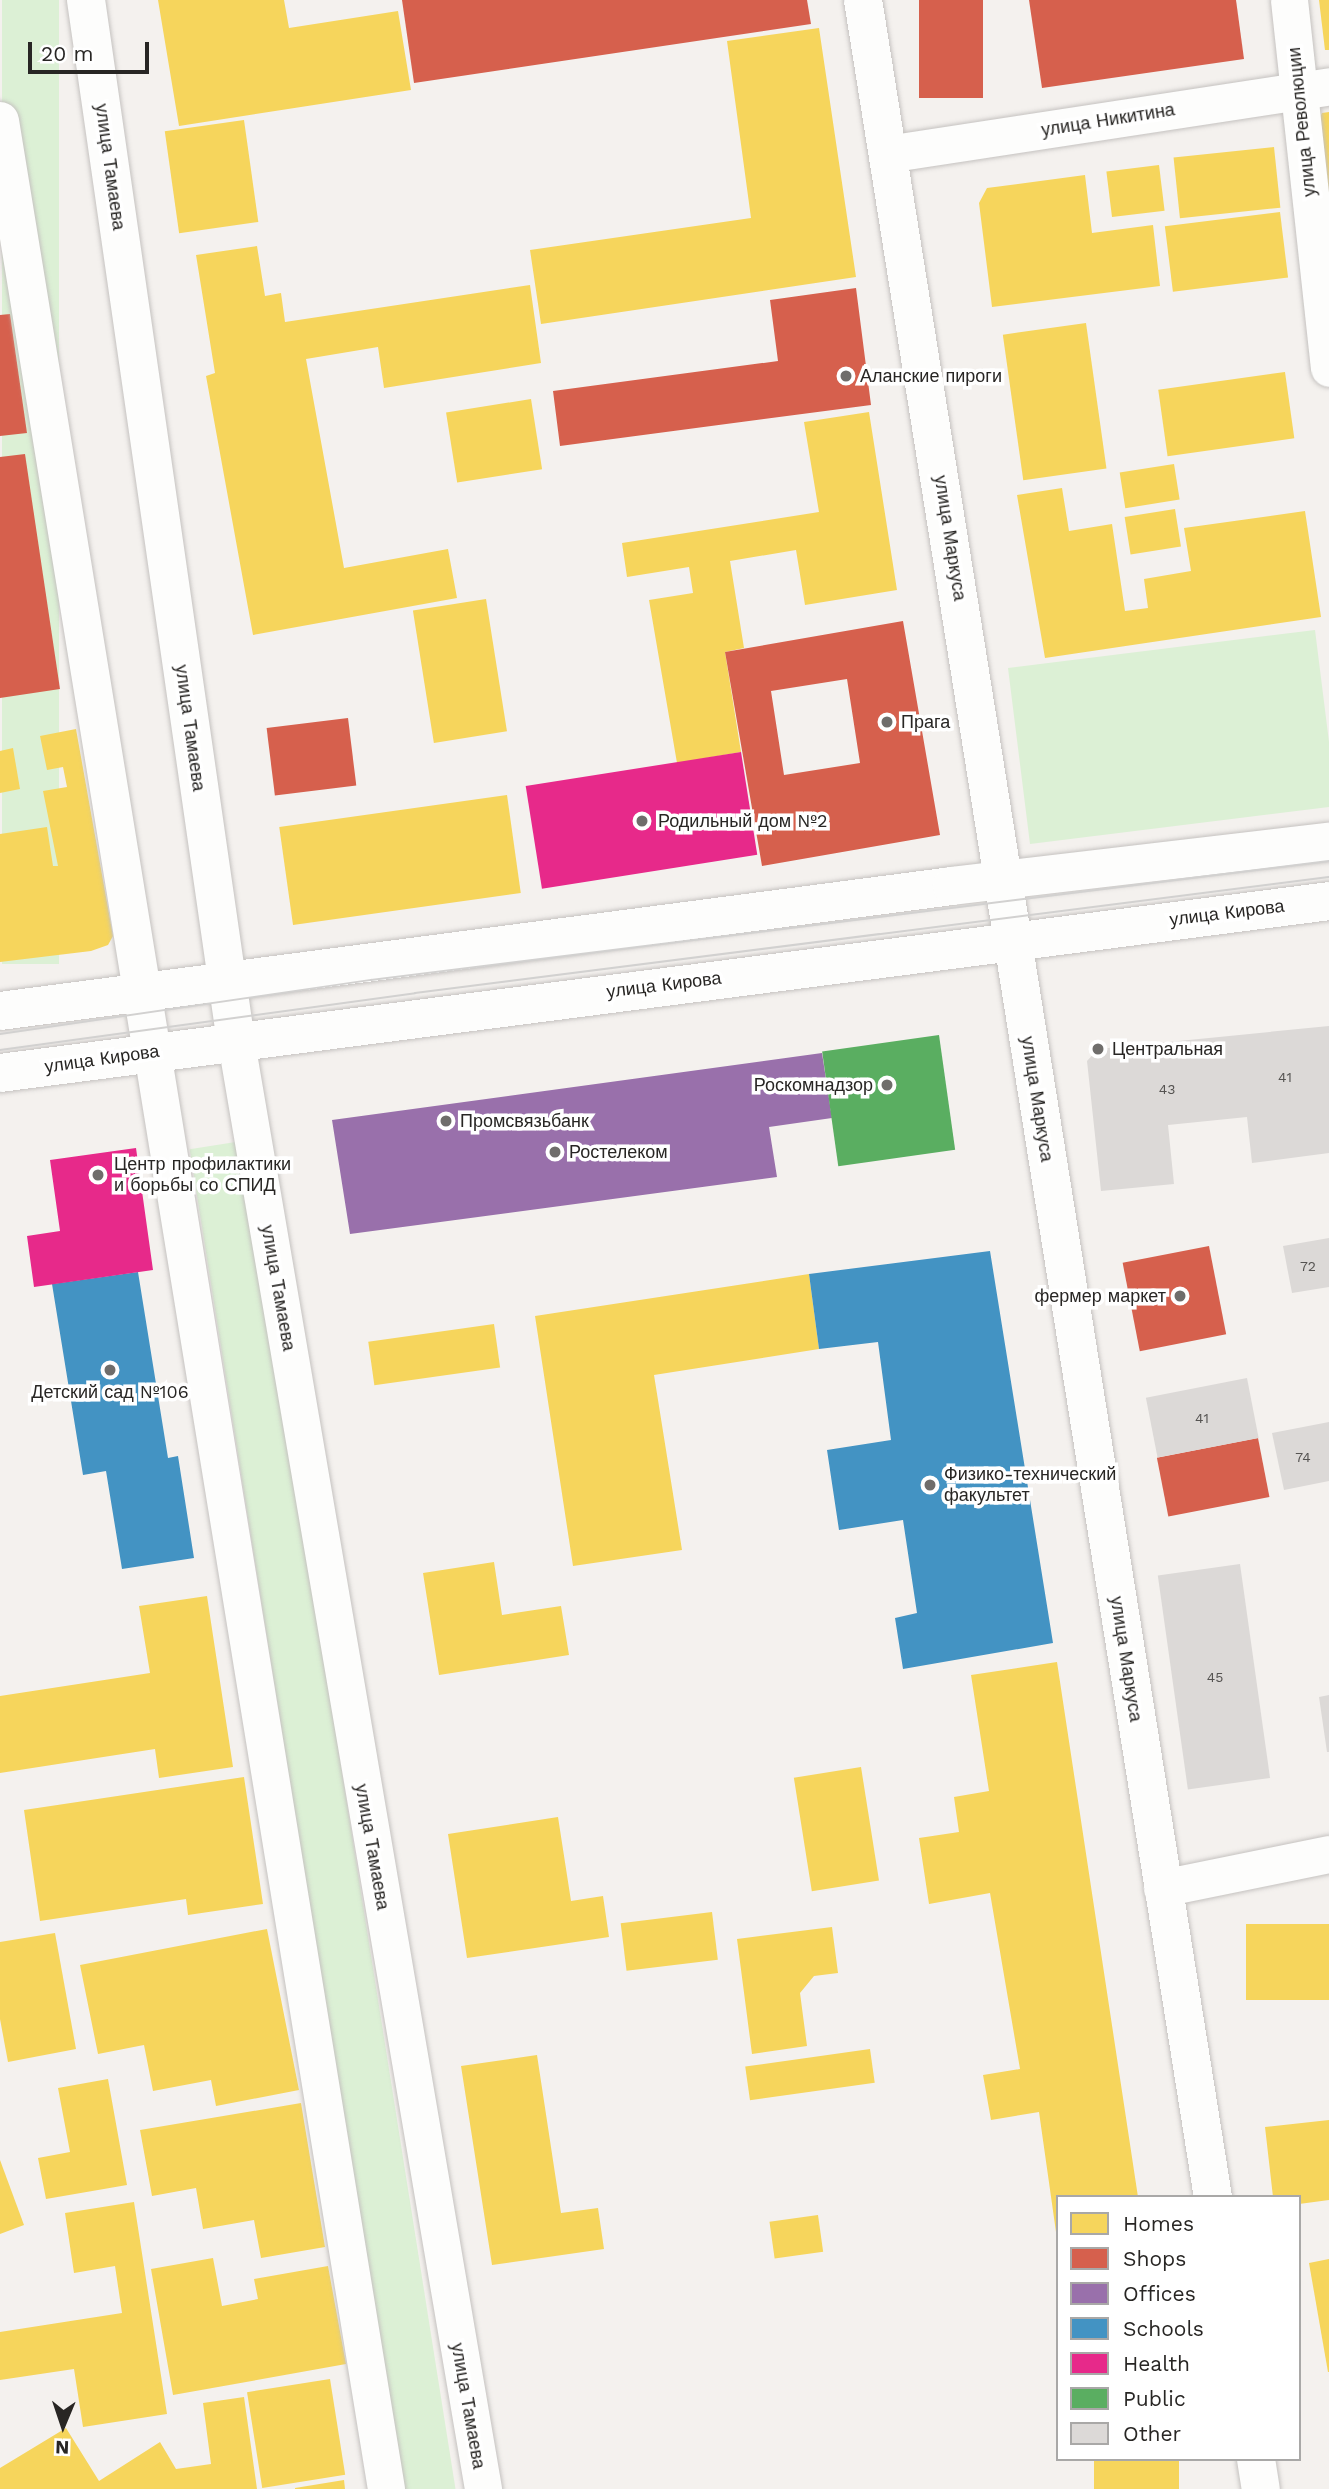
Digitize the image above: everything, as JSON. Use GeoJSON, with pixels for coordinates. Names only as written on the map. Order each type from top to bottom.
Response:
{"type":"FeatureCollection","features":[{"type":"Feature","properties":{"kind":"main road","name":"улица Тамаева"},"geometry":{"type":"LineString","coordinates":[[86,0],[236,1042]]}},
{"type":"Feature","properties":{"kind":"main road","name":"улица Маркуса"},"geometry":{"type":"LineString","coordinates":[[863,0],[1213,2195]]}},
{"type":"Feature","properties":{"kind":"main road"},"geometry":{"type":"LineString","coordinates":[[0,121],[152,1052]]}},
{"type":"Feature","properties":{"kind":"main road"},"geometry":{"type":"LineString","coordinates":[[0,1010],[1004,880],[1329,842]]}},
{"type":"Feature","properties":{"kind":"main road","name":"улица Кирова"},"geometry":{"type":"LineString","coordinates":[[0,1073],[1013,939],[1329,901]]}},
{"type":"Feature","properties":{"kind":"main road"},"geometry":{"type":"LineString","coordinates":[[1256,2461],[1261,2489]]}},
{"type":"Feature","properties":{"kind":"street","name":"улица Революции"},"geometry":{"type":"LineString","coordinates":[[1289,0],[1314,89],[1329,369]]}},
{"type":"Feature","properties":{"kind":"street","name":"улица Никитина"},"geometry":{"type":"LineString","coordinates":[[887,154],[1314,89]]}},
{"type":"Feature","properties":{"kind":"street","name":"улица Тамаева"},"geometry":{"type":"LineString","coordinates":[[236,1042],[483,2489]]}},
{"type":"Feature","properties":{"kind":"street"},"geometry":{"type":"LineString","coordinates":[[152,1052],[386,2489]]}},
{"type":"Feature","properties":{"kind":"street"},"geometry":{"type":"LineString","coordinates":[[1162,1888],[1329,1854]]}},
{"type":"Feature","properties":{"kind":"green space"},"geometry":{"type":"Polygon","coordinates":[[[2,0],[59,0],[59,964],[2,964],[2,0]]]}},
{"type":"Feature","properties":{"kind":"green space"},"geometry":{"type":"Polygon","coordinates":[[[1315,630],[1329,742],[1329,807],[1030,844],[1008,668],[1315,630]]]}},
{"type":"Feature","properties":{"kind":"green space"},"geometry":{"type":"Polygon","coordinates":[[[242,1141],[456,2489],[402,2489],[190,1149],[242,1141]]]}},
{"type":"Feature","properties":{"kind":"building: Homes"},"geometry":{"type":"Polygon","coordinates":[[[158,0],[284,0],[289,28],[398,11],[411,90],[179,126],[158,0]]]}},
{"type":"Feature","properties":{"kind":"building: Homes"},"geometry":{"type":"Polygon","coordinates":[[[1319,0],[1329,0],[1329,50],[1325,50],[1319,0]]]}},
{"type":"Feature","properties":{"kind":"building: Homes"},"geometry":{"type":"Polygon","coordinates":[[[819,28],[856,277],[541,324],[530,250],[751,218],[727,41],[819,28]]]}},
{"type":"Feature","properties":{"kind":"building: Homes"},"geometry":{"type":"Polygon","coordinates":[[[1329,112],[1329,243],[1313,131],[1322,113],[1329,112]]]}},
{"type":"Feature","properties":{"kind":"building: Homes"},"geometry":{"type":"Polygon","coordinates":[[[244,120],[258,222],[179,233],[165,131],[244,120]]]}},
{"type":"Feature","properties":{"kind":"building: Homes"},"geometry":{"type":"Polygon","coordinates":[[[1274,147],[1280,208],[1180,218],[1174,158],[1274,147]]]}},
{"type":"Feature","properties":{"kind":"building: Homes"},"geometry":{"type":"Polygon","coordinates":[[[1159,165],[1165,211],[1112,217],[1106,171],[1159,165]]]}},
{"type":"Feature","properties":{"kind":"building: Homes"},"geometry":{"type":"Polygon","coordinates":[[[1085,175],[1092,233],[1153,225],[1160,286],[992,307],[979,203],[987,188],[1085,175]]]}},
{"type":"Feature","properties":{"kind":"building: Homes"},"geometry":{"type":"Polygon","coordinates":[[[1280,212],[1288,278],[1173,292],[1165,226],[1280,212]]]}},
{"type":"Feature","properties":{"kind":"building: Homes"},"geometry":{"type":"Polygon","coordinates":[[[257,246],[265,296],[281,293],[285,322],[530,285],[541,363],[384,388],[378,347],[306,359],[344,568],[448,549],[457,598],[253,635],[206,376],[215,373],[196,255],[257,246]]]}},
{"type":"Feature","properties":{"kind":"building: Homes"},"geometry":{"type":"Polygon","coordinates":[[[1086,323],[1106,469],[1023,480],[1003,335],[1086,323]]]}},
{"type":"Feature","properties":{"kind":"building: Homes"},"geometry":{"type":"Polygon","coordinates":[[[1285,372],[1294,438],[1168,456],[1158,390],[1285,372]]]}},
{"type":"Feature","properties":{"kind":"building: Homes"},"geometry":{"type":"Polygon","coordinates":[[[531,399],[542,469],[457,483],[446,412],[531,399]]]}},
{"type":"Feature","properties":{"kind":"building: Homes"},"geometry":{"type":"Polygon","coordinates":[[[869,412],[897,590],[805,605],[796,550],[730,561],[744,648],[725,652],[741,752],[677,763],[649,600],[693,593],[689,567],[627,577],[622,543],[819,512],[804,422],[869,412]]]}},
{"type":"Feature","properties":{"kind":"building: Homes"},"geometry":{"type":"Polygon","coordinates":[[[1174,464],[1180,500],[1125,508],[1120,473],[1174,464]]]}},
{"type":"Feature","properties":{"kind":"building: Homes"},"geometry":{"type":"Polygon","coordinates":[[[1062,488],[1069,531],[1112,524],[1125,611],[1148,608],[1144,579],[1191,571],[1184,528],[1305,511],[1321,617],[1045,658],[1017,495],[1062,488]]]}},
{"type":"Feature","properties":{"kind":"building: Homes"},"geometry":{"type":"Polygon","coordinates":[[[1175,509],[1181,547],[1131,555],[1125,517],[1175,509]]]}},
{"type":"Feature","properties":{"kind":"building: Homes"},"geometry":{"type":"Polygon","coordinates":[[[486,599],[507,731],[434,743],[413,611],[486,599]]]}},
{"type":"Feature","properties":{"kind":"building: Homes"},"geometry":{"type":"Polygon","coordinates":[[[76,729],[113,936],[108,945],[91,951],[0,962],[0,834],[47,827],[53,866],[58,866],[43,791],[67,787],[63,767],[47,770],[40,736],[76,729]]]}},
{"type":"Feature","properties":{"kind":"building: Homes"},"geometry":{"type":"Polygon","coordinates":[[[13,748],[20,789],[0,793],[0,751],[13,748]]]}},
{"type":"Feature","properties":{"kind":"building: Homes"},"geometry":{"type":"Polygon","coordinates":[[[507,795],[521,893],[293,925],[279,827],[507,795]]]}},
{"type":"Feature","properties":{"kind":"building: Homes"},"geometry":{"type":"Polygon","coordinates":[[[809,1274],[819,1349],[654,1375],[682,1550],[573,1566],[535,1316],[809,1274]]]}},
{"type":"Feature","properties":{"kind":"building: Homes"},"geometry":{"type":"Polygon","coordinates":[[[494,1324],[500,1368],[374,1385],[368,1342],[494,1324]]]}},
{"type":"Feature","properties":{"kind":"building: Homes"},"geometry":{"type":"Polygon","coordinates":[[[494,1562],[502,1615],[561,1606],[569,1655],[439,1675],[423,1573],[494,1562]]]}},
{"type":"Feature","properties":{"kind":"building: Homes"},"geometry":{"type":"Polygon","coordinates":[[[207,1596],[233,1767],[159,1778],[155,1749],[0,1773],[0,1696],[150,1673],[139,1606],[207,1596]]]}},
{"type":"Feature","properties":{"kind":"building: Homes"},"geometry":{"type":"Polygon","coordinates":[[[1057,1662],[1138,2195],[1056,2195],[1056,2232],[1039,2112],[991,2120],[983,2075],[1020,2069],[990,1893],[929,1904],[919,1838],[959,1832],[954,1797],[989,1791],[971,1675],[1057,1662]]]}},
{"type":"Feature","properties":{"kind":"building: Homes"},"geometry":{"type":"Polygon","coordinates":[[[861,1767],[879,1881],[812,1891],[794,1778],[861,1767]]]}},
{"type":"Feature","properties":{"kind":"building: Homes"},"geometry":{"type":"Polygon","coordinates":[[[244,1777],[263,1904],[188,1915],[186,1899],[40,1921],[24,1810],[244,1777]]]}},
{"type":"Feature","properties":{"kind":"building: Homes"},"geometry":{"type":"Polygon","coordinates":[[[558,1817],[571,1901],[603,1896],[609,1937],[467,1958],[448,1834],[558,1817]]]}},
{"type":"Feature","properties":{"kind":"building: Homes"},"geometry":{"type":"Polygon","coordinates":[[[712,1912],[718,1960],[627,1971],[621,1923],[712,1912]]]}},
{"type":"Feature","properties":{"kind":"building: Homes"},"geometry":{"type":"Polygon","coordinates":[[[1246,1924],[1329,1924],[1329,2000],[1246,2000],[1246,1924]]]}},
{"type":"Feature","properties":{"kind":"building: Homes"},"geometry":{"type":"Polygon","coordinates":[[[832,1927],[838,1973],[814,1976],[800,1993],[807,2046],[752,2054],[737,1939],[832,1927]]]}},
{"type":"Feature","properties":{"kind":"building: Homes"},"geometry":{"type":"Polygon","coordinates":[[[267,1929],[299,2090],[216,2106],[211,2080],[153,2091],[144,2045],[98,2054],[80,1965],[267,1929]]]}},
{"type":"Feature","properties":{"kind":"building: Homes"},"geometry":{"type":"Polygon","coordinates":[[[55,1933],[76,2049],[8,2062],[0,2019],[0,1942],[55,1933]]]}},
{"type":"Feature","properties":{"kind":"building: Homes"},"geometry":{"type":"Polygon","coordinates":[[[870,2049],[875,2083],[750,2100],[745,2067],[870,2049]]]}},
{"type":"Feature","properties":{"kind":"building: Homes"},"geometry":{"type":"Polygon","coordinates":[[[537,2055],[561,2213],[598,2208],[604,2249],[492,2265],[461,2066],[537,2055]]]}},
{"type":"Feature","properties":{"kind":"building: Homes"},"geometry":{"type":"Polygon","coordinates":[[[108,2079],[127,2185],[46,2199],[38,2158],[70,2152],[58,2088],[108,2079]]]}},
{"type":"Feature","properties":{"kind":"building: Homes"},"geometry":{"type":"Polygon","coordinates":[[[301,2103],[325,2247],[261,2258],[254,2220],[203,2229],[196,2188],[152,2196],[140,2130],[301,2103]]]}},
{"type":"Feature","properties":{"kind":"building: Homes"},"geometry":{"type":"Polygon","coordinates":[[[1329,2120],[1329,2200],[1301,2204],[1301,2195],[1273,2195],[1265,2127],[1329,2120]]]}},
{"type":"Feature","properties":{"kind":"building: Homes"},"geometry":{"type":"Polygon","coordinates":[[[0,2160],[24,2225],[0,2234],[0,2160]]]}},
{"type":"Feature","properties":{"kind":"building: Homes"},"geometry":{"type":"Polygon","coordinates":[[[134,2202],[167,2414],[83,2427],[74,2369],[0,2380],[0,2332],[122,2313],[115,2266],[74,2273],[65,2213],[134,2202]]]}},
{"type":"Feature","properties":{"kind":"building: Homes"},"geometry":{"type":"Polygon","coordinates":[[[818,2215],[823,2252],[775,2258],[769,2222],[818,2215]]]}},
{"type":"Feature","properties":{"kind":"building: Homes"},"geometry":{"type":"Polygon","coordinates":[[[213,2258],[222,2306],[258,2299],[254,2279],[328,2266],[346,2364],[173,2395],[151,2269],[213,2258]]]}},
{"type":"Feature","properties":{"kind":"building: Homes"},"geometry":{"type":"Polygon","coordinates":[[[1329,2259],[1329,2372],[1328,2372],[1309,2263],[1329,2259]]]}},
{"type":"Feature","properties":{"kind":"building: Homes"},"geometry":{"type":"Polygon","coordinates":[[[330,2379],[345,2475],[262,2488],[247,2392],[330,2379]]]}},
{"type":"Feature","properties":{"kind":"building: Homes"},"geometry":{"type":"Polygon","coordinates":[[[244,2397],[257,2489],[0,2489],[0,2468],[66,2428],[99,2481],[160,2442],[176,2469],[211,2464],[203,2403],[244,2397]]]}},
{"type":"Feature","properties":{"kind":"building: Homes"},"geometry":{"type":"Polygon","coordinates":[[[1094,2461],[1179,2461],[1179,2489],[1094,2489],[1094,2461]]]}},
{"type":"Feature","properties":{"kind":"building: Homes"},"geometry":{"type":"Polygon","coordinates":[[[344,2480],[345,2489],[295,2489],[295,2488],[344,2480]]]}},
{"type":"Feature","properties":{"kind":"building: Shops"},"geometry":{"type":"Polygon","coordinates":[[[402,0],[807,0],[811,24],[414,83],[402,0]]]}},
{"type":"Feature","properties":{"kind":"building: Shops"},"geometry":{"type":"Polygon","coordinates":[[[919,0],[983,0],[983,98],[919,98],[919,0]]]}},
{"type":"Feature","properties":{"kind":"building: Shops"},"geometry":{"type":"Polygon","coordinates":[[[1029,0],[1236,0],[1244,59],[1042,88],[1029,0]]]}},
{"type":"Feature","properties":{"kind":"building: Shops"},"geometry":{"type":"Polygon","coordinates":[[[856,288],[871,405],[560,446],[553,391],[778,361],[770,300],[856,288]]]}},
{"type":"Feature","properties":{"kind":"building: Shops"},"geometry":{"type":"Polygon","coordinates":[[[10,314],[27,433],[0,436],[0,315],[10,314]]]}},
{"type":"Feature","properties":{"kind":"building: Shops"},"geometry":{"type":"Polygon","coordinates":[[[25,454],[60,689],[0,698],[0,457],[25,454]]]}},
{"type":"Feature","properties":{"kind":"building: Shops","name":"Прага"},"geometry":{"type":"Polygon","coordinates":[[[903,621],[940,835],[762,866],[725,652],[903,621]],[[847,679],[771,691],[784,775],[860,763],[847,679]]]}},
{"type":"Feature","properties":{"kind":"building: Shops"},"geometry":{"type":"Polygon","coordinates":[[[348,718],[356,785],[275,795],[267,728],[348,718]]]}},
{"type":"Feature","properties":{"kind":"building: Shops"},"geometry":{"type":"Polygon","coordinates":[[[1209,1246],[1226,1334],[1140,1351],[1123,1263],[1209,1246]]]}},
{"type":"Feature","properties":{"kind":"building: Shops"},"geometry":{"type":"Polygon","coordinates":[[[1258,1438],[1269,1497],[1168,1517],[1157,1458],[1258,1438]]]}},
{"type":"Feature","properties":{"kind":"building: Offices","name":"Ростелеком"},"geometry":{"type":"Polygon","coordinates":[[[822,1053],[832,1118],[769,1127],[777,1177],[350,1234],[332,1120],[822,1053]]]}},
{"type":"Feature","properties":{"kind":"building: Schools","name":"Физико-технический факультет"},"geometry":{"type":"Polygon","coordinates":[[[990,1251],[1053,1643],[903,1669],[895,1618],[917,1613],[903,1520],[839,1530],[827,1450],[891,1440],[878,1342],[819,1349],[809,1274],[990,1251]]]}},
{"type":"Feature","properties":{"kind":"building: Schools","name":"Детский сад №106"},"geometry":{"type":"Polygon","coordinates":[[[138,1272],[168,1458],[178,1456],[194,1558],[122,1569],[106,1471],[83,1475],[52,1284],[138,1272]]]}},
{"type":"Feature","properties":{"kind":"building: Health","name":"Родильный дом №2"},"geometry":{"type":"Polygon","coordinates":[[[741,752],[757,855],[542,889],[526,786],[741,752]]]}},
{"type":"Feature","properties":{"kind":"building: Health"},"geometry":{"type":"Polygon","coordinates":[[[136,1148],[153,1270],[34,1287],[27,1236],[60,1231],[50,1160],[136,1148]]]}},
{"type":"Feature","properties":{"kind":"building: Public","name":"Роскомнадзор"},"geometry":{"type":"Polygon","coordinates":[[[939,1035],[955,1150],[838,1166],[822,1051],[939,1035]]]}},
{"type":"Feature","properties":{"kind":"building: Other"},"geometry":{"type":"Polygon","coordinates":[[[1329,1026],[1329,1153],[1252,1163],[1247,1117],[1168,1125],[1174,1184],[1101,1191],[1087,1061],[1098,1049],[1329,1026]]]}},
{"type":"Feature","properties":{"kind":"building: Other"},"geometry":{"type":"Polygon","coordinates":[[[1329,1238],[1329,1287],[1292,1293],[1283,1246],[1329,1238]]]}},
{"type":"Feature","properties":{"kind":"building: Other"},"geometry":{"type":"Polygon","coordinates":[[[1247,1378],[1259,1438],[1158,1458],[1146,1398],[1247,1378]]]}},
{"type":"Feature","properties":{"kind":"building: Other"},"geometry":{"type":"Polygon","coordinates":[[[1329,1422],[1329,1481],[1284,1490],[1272,1433],[1329,1422]]]}},
{"type":"Feature","properties":{"kind":"building: Other"},"geometry":{"type":"Polygon","coordinates":[[[1240,1564],[1270,1778],[1188,1789],[1158,1576],[1240,1564]]]}},
{"type":"Feature","properties":{"kind":"building: Other"},"geometry":{"type":"Polygon","coordinates":[[[1329,1695],[1329,1752],[1327,1752],[1319,1697],[1329,1695]]]}},
{"type":"Feature","properties":{"kind":"tram line"},"geometry":{"type":"LineString","coordinates":[[0,1034],[371,980],[1329,861]]}},
{"type":"Feature","properties":{"kind":"tram line"},"geometry":{"type":"LineString","coordinates":[[0,1050],[415,993],[1329,877]]}},
{"type":"Feature","properties":{"kind":"place","name":"Аланские пироги"},"geometry":{"type":"Point","coordinates":[846,376]}},
{"type":"Feature","properties":{"kind":"place","name":"Прага"},"geometry":{"type":"Point","coordinates":[887,722]}},
{"type":"Feature","properties":{"kind":"place","name":"Родильный дом №2"},"geometry":{"type":"Point","coordinates":[642,821]}},
{"type":"Feature","properties":{"kind":"place","name":"Центральная"},"geometry":{"type":"Point","coordinates":[1098,1049]}},
{"type":"Feature","properties":{"kind":"place","name":"Роскомнадзор"},"geometry":{"type":"Point","coordinates":[887,1085]}},
{"type":"Feature","properties":{"kind":"place","name":"Промсвязьбанк"},"geometry":{"type":"Point","coordinates":[446,1121]}},
{"type":"Feature","properties":{"kind":"place","name":"Ростелеком"},"geometry":{"type":"Point","coordinates":[555,1152]}},
{"type":"Feature","properties":{"kind":"place","name":"Центр профилактики и борьбы со СПИД"},"geometry":{"type":"Point","coordinates":[98,1175]}},
{"type":"Feature","properties":{"kind":"place","name":"фермер маркет"},"geometry":{"type":"Point","coordinates":[1180,1296]}},
{"type":"Feature","properties":{"kind":"place","name":"Детский сад №106"},"geometry":{"type":"Point","coordinates":[110,1370]}},
{"type":"Feature","properties":{"kind":"place","name":"Физико-технический факультет"},"geometry":{"type":"Point","coordinates":[930,1485]}}]}
